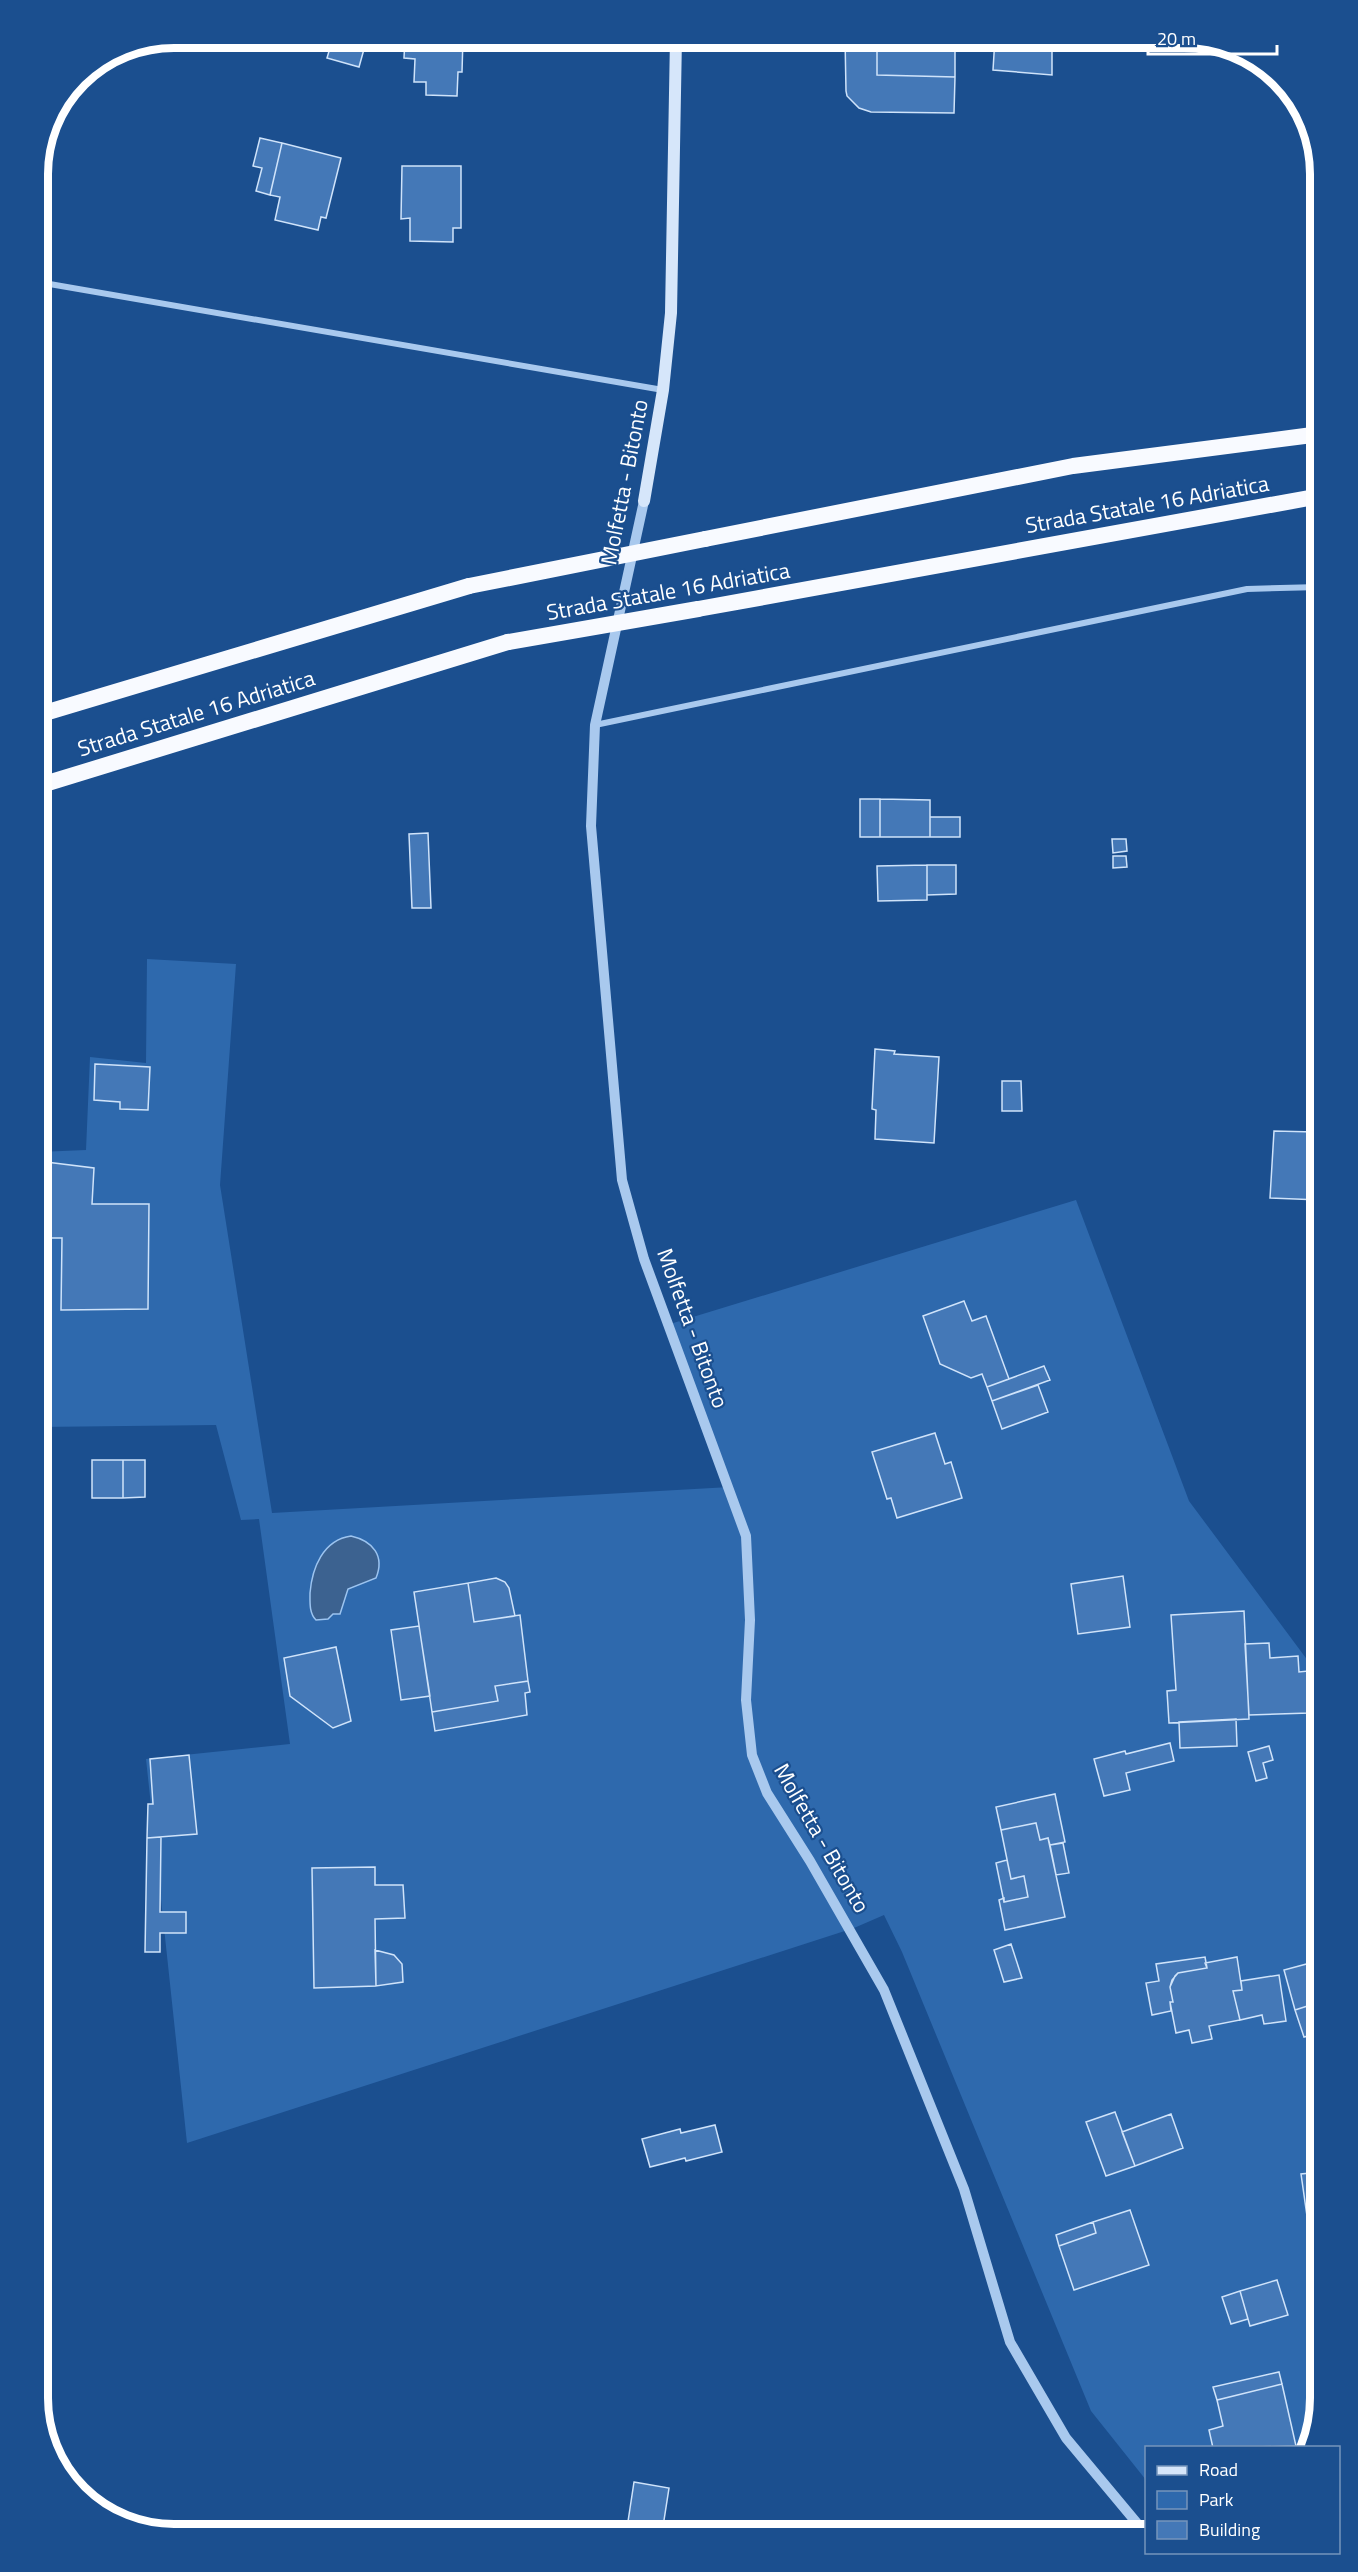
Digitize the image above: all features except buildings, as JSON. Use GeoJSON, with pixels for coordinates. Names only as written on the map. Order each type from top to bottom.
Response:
{"type":"FeatureCollection","features":[{"type":"Feature","properties":{"kind":"highway","name":"Strada Statale 16 Adriatica"},"geometry":{"type":"LineString","coordinates":[[48,712],[469,586],[1072,466],[1310,435]]}},
{"type":"Feature","properties":{"kind":"highway","name":"Strada Statale 16 Adriatica"},"geometry":{"type":"LineString","coordinates":[[48,783],[508,642],[1310,498]]}},
{"type":"Feature","properties":{"kind":"main road","name":"Molfetta - Bitonto"},"geometry":{"type":"LineString","coordinates":[[644,501],[663,390],[671,313],[676,48]]}},
{"type":"Feature","properties":{"kind":"street"},"geometry":{"type":"LineString","coordinates":[[48,284],[663,390]]}},
{"type":"Feature","properties":{"kind":"street","name":"Molfetta - Bitonto"},"geometry":{"type":"LineString","coordinates":[[644,501],[595,725],[591,826],[622,1180],[644,1259],[746,1536],[750,1620],[746,1700],[752,1755],[767,1793],[810,1861],[884,1990],[964,2189],[1010,2342],[1066,2438],[1138,2524]]}},
{"type":"Feature","properties":{"kind":"street"},"geometry":{"type":"LineString","coordinates":[[595,725],[1247,589],[1310,587]]}},
{"type":"Feature","properties":{"kind":"green space"},"geometry":{"type":"Polygon","coordinates":[[[147,959],[236,964],[220,1185],[272,1513],[730,1487],[670,1324],[1076,1200],[1189,1501],[1310,1664],[1310,2398],[1306,2430],[1300,2446],[1145,2446],[1145,2479],[1091,2411],[902,1952],[884,1915],[854,1928],[187,2143],[146,1759],[290,1744],[259,1519],[241,1520],[216,1425],[48,1427],[48,1152],[86,1150],[90,1057],[146,1063],[147,959]]]}},
{"type":"Feature","properties":{"kind":"shaded area"},"geometry":{"type":"Polygon","coordinates":[[[351,1536],[371,1546],[378,1556],[376,1578],[348,1589],[340,1614],[333,1614],[328,1619],[316,1620],[311,1611],[310,1593],[316,1565],[326,1549],[333,1543],[351,1536]]]}}]}
